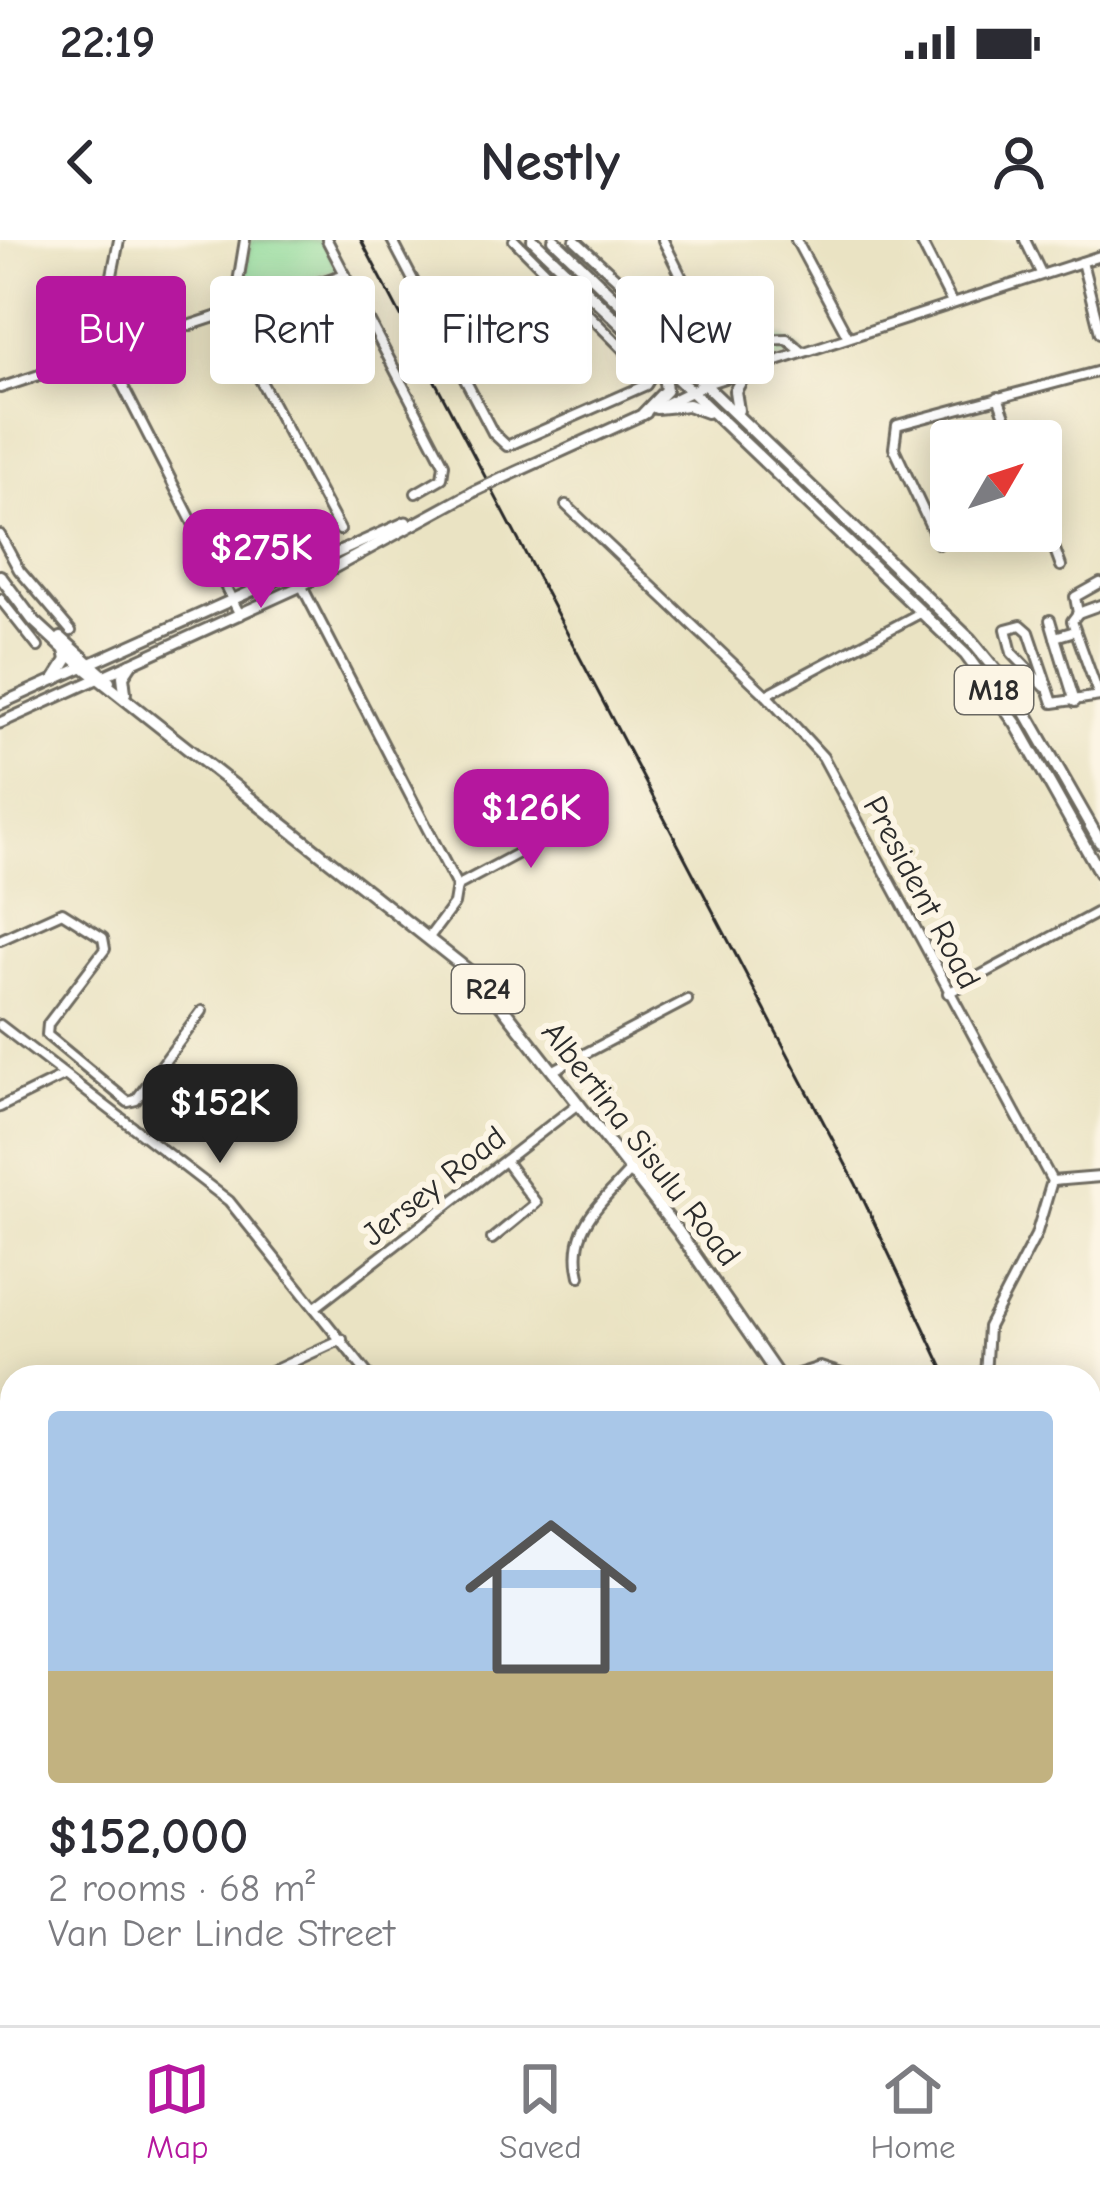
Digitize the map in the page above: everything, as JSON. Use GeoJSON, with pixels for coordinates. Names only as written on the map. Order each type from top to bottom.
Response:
{"type":"FeatureCollection","features":[{"type":"Feature","properties":{"kind":"main road","name":"M18"},"geometry":{"type":"LineString","coordinates":[[533,240],[616,319]]}},
{"type":"Feature","properties":{"kind":"main road","name":"M18"},"geometry":{"type":"LineString","coordinates":[[554,240],[616,299]]}},
{"type":"Feature","properties":{"kind":"main road"},"geometry":{"type":"LineString","coordinates":[[643,414],[668,384]]}},
{"type":"Feature","properties":{"kind":"main road","name":"M18"},"geometry":{"type":"LineString","coordinates":[[684,384],[924,612],[1002,702],[1100,873]]}},
{"type":"Feature","properties":{"kind":"main road","name":"M18"},"geometry":{"type":"LineString","coordinates":[[706,384],[996,667],[1100,842]]}},
{"type":"Feature","properties":{"kind":"main road"},"geometry":{"type":"LineString","coordinates":[[738,384],[734,392],[741,417]]}},
{"type":"Feature","properties":{"kind":"main road"},"geometry":{"type":"LineString","coordinates":[[656,408],[688,404],[725,423]]}},
{"type":"Feature","properties":{"kind":"main road","name":"Albertina Sisulu Road"},"geometry":{"type":"LineString","coordinates":[[0,566],[43,622],[87,664],[482,982],[631,1170],[747,1325],[771,1365]]}},
{"type":"Feature","properties":{"kind":"main road","name":"Albertina Sisulu Road"},"geometry":{"type":"LineString","coordinates":[[0,576],[33,620],[87,664]]}},
{"type":"Feature","properties":{"kind":"main road"},"geometry":{"type":"LineString","coordinates":[[55,679],[67,660],[65,650]]}},
{"type":"Feature","properties":{"kind":"main road"},"geometry":{"type":"LineString","coordinates":[[130,699],[122,681],[131,664]]}},
{"type":"Feature","properties":{"kind":"street"},"geometry":{"type":"LineString","coordinates":[[113,276],[119,240]]}},
{"type":"Feature","properties":{"kind":"street"},"geometry":{"type":"LineString","coordinates":[[238,276],[245,240]]}},
{"type":"Feature","properties":{"kind":"street"},"geometry":{"type":"LineString","coordinates":[[327,240],[444,464],[442,478],[416,493]]}},
{"type":"Feature","properties":{"kind":"street"},"geometry":{"type":"LineString","coordinates":[[395,241],[502,445],[514,445],[646,385],[651,374],[514,240]]}},
{"type":"Feature","properties":{"kind":"street"},"geometry":{"type":"LineString","coordinates":[[575,240],[616,278]]}},
{"type":"Feature","properties":{"kind":"street"},"geometry":{"type":"LineString","coordinates":[[663,240],[680,276]]}},
{"type":"Feature","properties":{"kind":"street"},"geometry":{"type":"LineString","coordinates":[[796,240],[847,335]]}},
{"type":"Feature","properties":{"kind":"street"},"geometry":{"type":"LineString","coordinates":[[1025,240],[1041,273]]}},
{"type":"Feature","properties":{"kind":"street"},"geometry":{"type":"LineString","coordinates":[[926,244],[951,301]]}},
{"type":"Feature","properties":{"kind":"street"},"geometry":{"type":"LineString","coordinates":[[774,360],[1100,256]]}},
{"type":"Feature","properties":{"kind":"street"},"geometry":{"type":"LineString","coordinates":[[1082,262],[1100,334]]}},
{"type":"Feature","properties":{"kind":"street"},"geometry":{"type":"LineString","coordinates":[[339,276],[345,274]]}},
{"type":"Feature","properties":{"kind":"street"},"geometry":{"type":"LineString","coordinates":[[774,338],[783,338],[801,351]]}},
{"type":"Feature","properties":{"kind":"street"},"geometry":{"type":"LineString","coordinates":[[930,523],[892,434],[902,422],[1100,371]]}},
{"type":"Feature","properties":{"kind":"street"},"geometry":{"type":"LineString","coordinates":[[0,388],[36,376]]}},
{"type":"Feature","properties":{"kind":"street"},"geometry":{"type":"LineString","coordinates":[[117,384],[240,615]]}},
{"type":"Feature","properties":{"kind":"street"},"geometry":{"type":"LineString","coordinates":[[266,384],[340,530]]}},
{"type":"Feature","properties":{"kind":"street"},"geometry":{"type":"LineString","coordinates":[[0,704],[706,384]]}},
{"type":"Feature","properties":{"kind":"street"},"geometry":{"type":"LineString","coordinates":[[998,398],[1006,420]]}},
{"type":"Feature","properties":{"kind":"street","name":"President Road"},"geometry":{"type":"LineString","coordinates":[[566,505],[766,695],[823,757],[1052,1181]]}},
{"type":"Feature","properties":{"kind":"street"},"geometry":{"type":"LineString","coordinates":[[0,724],[299,587],[412,521]]}},
{"type":"Feature","properties":{"kind":"street"},"geometry":{"type":"LineString","coordinates":[[0,535],[29,583],[71,631]]}},
{"type":"Feature","properties":{"kind":"street"},"geometry":{"type":"LineString","coordinates":[[1056,552],[1061,566]]}},
{"type":"Feature","properties":{"kind":"street"},"geometry":{"type":"LineString","coordinates":[[294,571],[458,886],[454,904],[430,936]]}},
{"type":"Feature","properties":{"kind":"street"},"geometry":{"type":"LineString","coordinates":[[1078,613],[1075,597],[1100,584]]}},
{"type":"Feature","properties":{"kind":"street"},"geometry":{"type":"LineString","coordinates":[[0,598],[38,646]]}},
{"type":"Feature","properties":{"kind":"street"},"geometry":{"type":"LineString","coordinates":[[1045,686],[1012,653],[1006,629],[1021,626],[1029,632],[1053,703],[1100,696],[1072,617],[1100,605]]}},
{"type":"Feature","properties":{"kind":"street"},"geometry":{"type":"LineString","coordinates":[[766,695],[924,612]]}},
{"type":"Feature","properties":{"kind":"street"},"geometry":{"type":"LineString","coordinates":[[1050,620],[1076,702]]}},
{"type":"Feature","properties":{"kind":"street"},"geometry":{"type":"LineString","coordinates":[[1055,637],[1075,631]]}},
{"type":"Feature","properties":{"kind":"street"},"geometry":{"type":"LineString","coordinates":[[458,886],[584,818]]}},
{"type":"Feature","properties":{"kind":"street"},"geometry":{"type":"LineString","coordinates":[[0,940],[62,911],[103,938],[105,949],[46,1030],[78,1062],[132,1103],[202,1011]]}},
{"type":"Feature","properties":{"kind":"street"},"geometry":{"type":"LineString","coordinates":[[948,993],[1097,911]]}},
{"type":"Feature","properties":{"kind":"street"},"geometry":{"type":"LineString","coordinates":[[554,1070],[687,1000]]}},
{"type":"Feature","properties":{"kind":"street"},"geometry":{"type":"LineString","coordinates":[[0,1025],[229,1201],[361,1365]]}},
{"type":"Feature","properties":{"kind":"street"},"geometry":{"type":"LineString","coordinates":[[0,1107],[65,1076],[78,1062]]}},
{"type":"Feature","properties":{"kind":"street"},"geometry":{"type":"LineString","coordinates":[[77,1085],[88,1070]]}},
{"type":"Feature","properties":{"kind":"street","name":"Jersey Road"},"geometry":{"type":"LineString","coordinates":[[316,1306],[579,1103]]}},
{"type":"Feature","properties":{"kind":"street"},"geometry":{"type":"LineString","coordinates":[[492,1239],[536,1203],[505,1160]]}},
{"type":"Feature","properties":{"kind":"street"},"geometry":{"type":"LineString","coordinates":[[580,1276],[573,1251],[580,1230],[631,1170]]}},
{"type":"Feature","properties":{"kind":"street"},"geometry":{"type":"LineString","coordinates":[[986,1365],[988,1327],[1036,1235],[1052,1181],[1100,1177]]}},
{"type":"Feature","properties":{"kind":"street"},"geometry":{"type":"LineString","coordinates":[[286,1365],[342,1339]]}},
{"type":"Feature","properties":{"kind":"green space"},"geometry":{"type":"Polygon","coordinates":[[[250,240],[324,240],[338,270],[321,276],[244,276],[250,240]]]}},
{"type":"Feature","properties":{"kind":"green space"},"geometry":{"type":"Polygon","coordinates":[[[774,338],[783,338],[801,351],[774,360],[774,338]]]}},
{"type":"Feature","properties":{"kind":"railway"},"geometry":{"type":"LineString","coordinates":[[361,240],[856,1184],[941,1365]]}}]}
